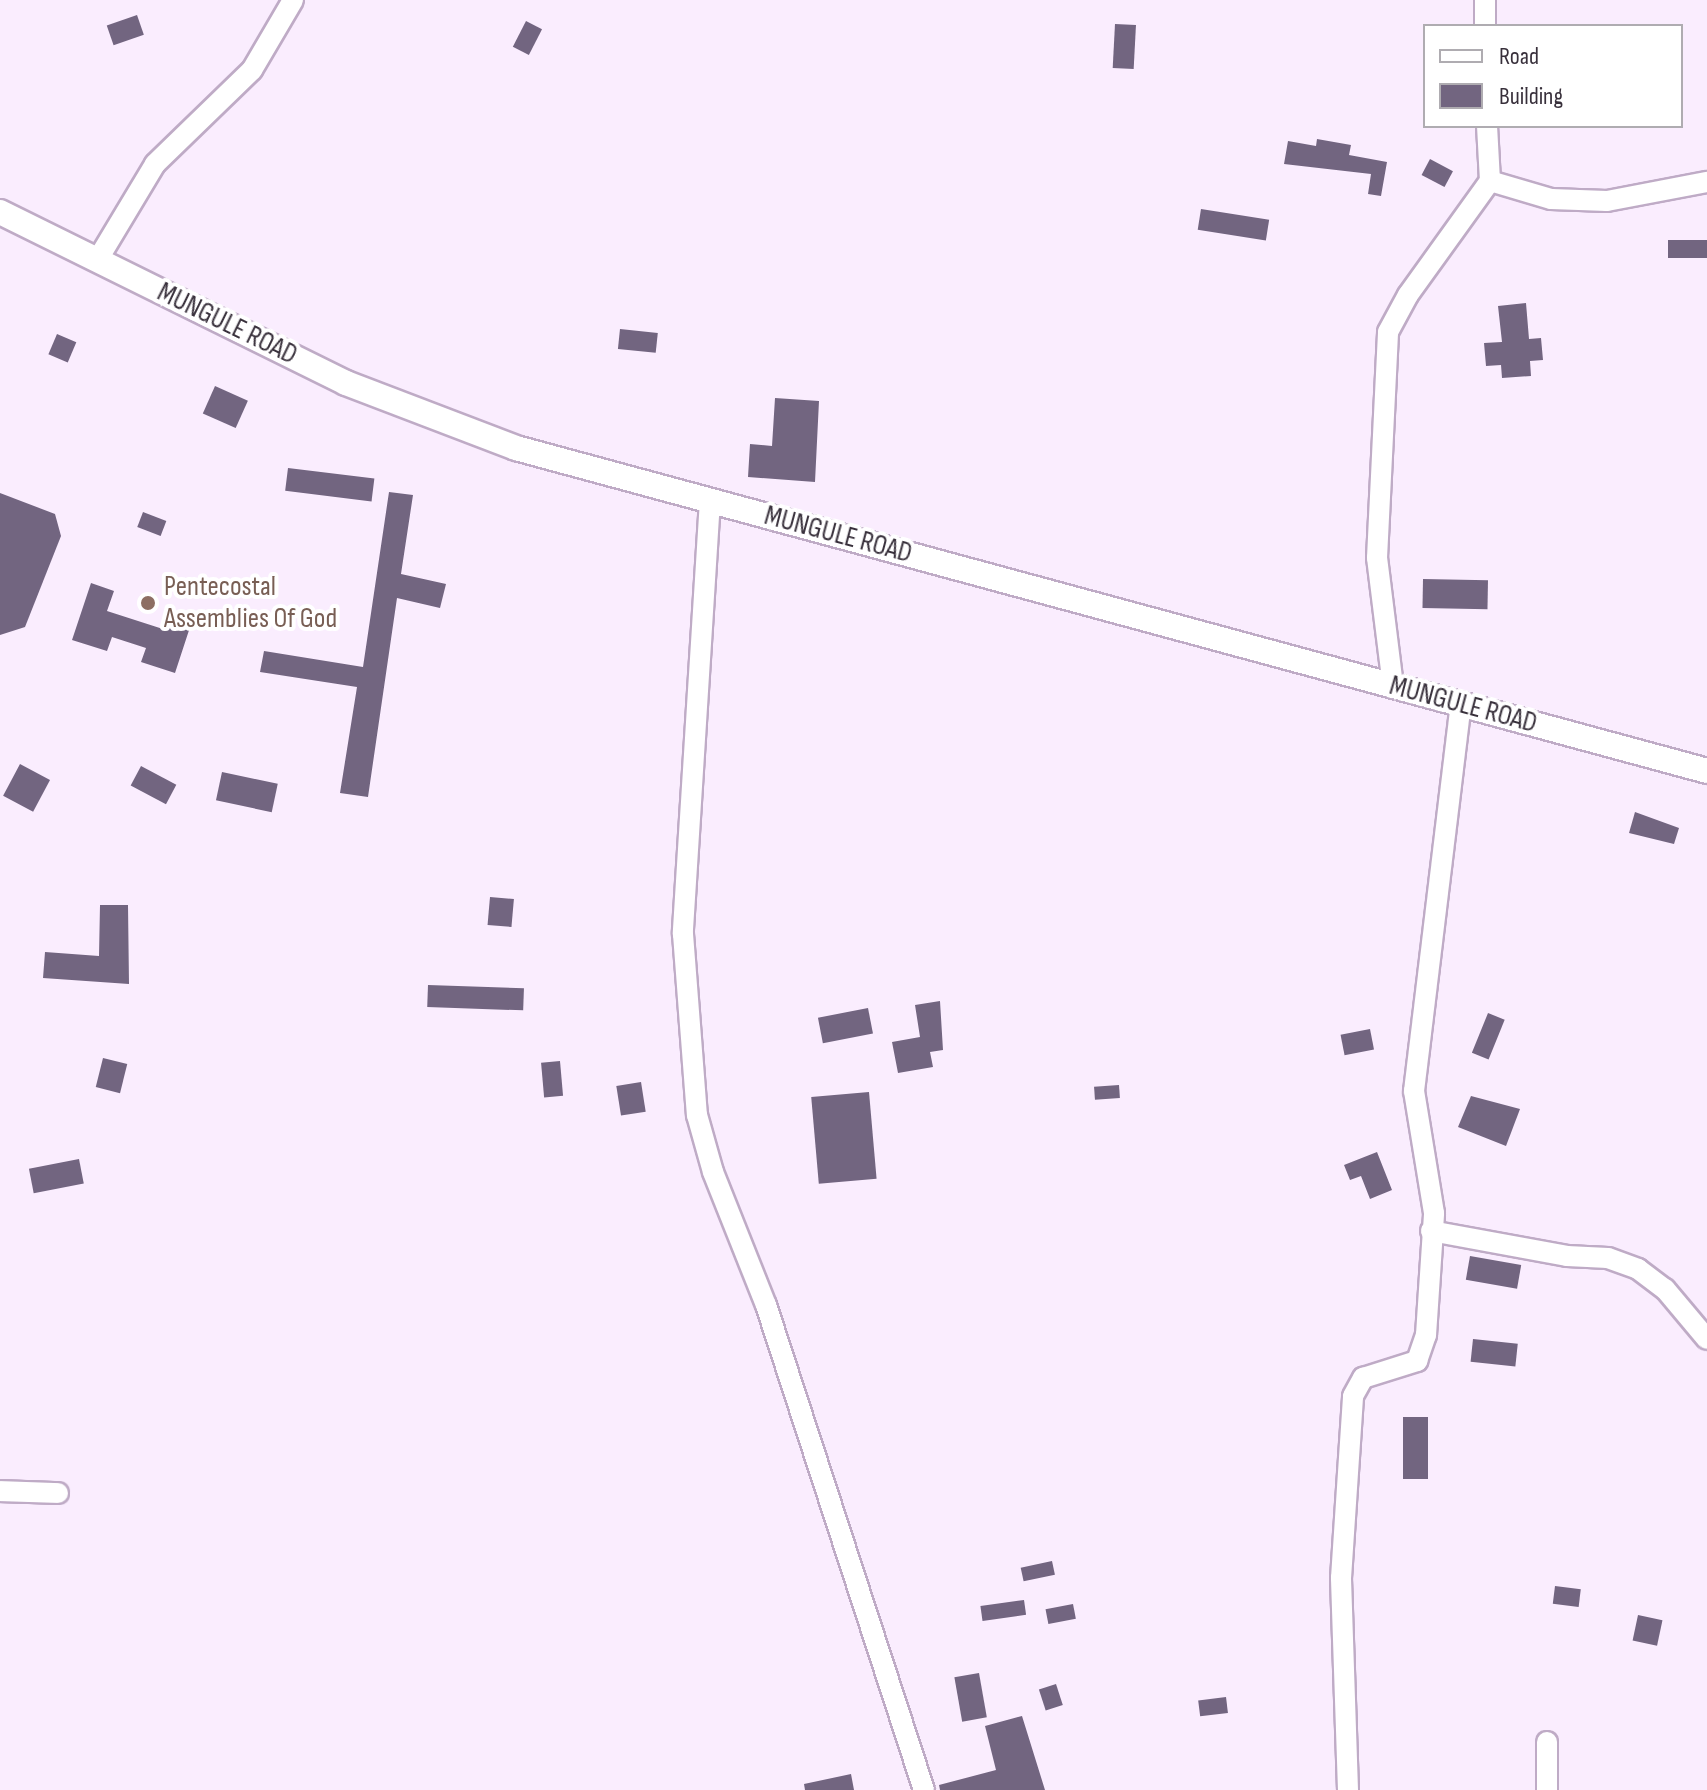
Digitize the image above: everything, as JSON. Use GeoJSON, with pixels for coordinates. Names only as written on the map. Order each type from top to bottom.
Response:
{"type":"FeatureCollection","features":[{"type":"Feature","properties":{"kind":"street"},"geometry":{"type":"LineString","coordinates":[[98,259],[155,164],[252,70],[293,0]]}},
{"type":"Feature","properties":{"kind":"street"},"geometry":{"type":"LineString","coordinates":[[1485,0],[1485,24]]}},
{"type":"Feature","properties":{"kind":"street"},"geometry":{"type":"LineString","coordinates":[[1393,686],[1377,558],[1388,332],[1408,295],[1490,181],[1487,128]]}},
{"type":"Feature","properties":{"kind":"street"},"geometry":{"type":"LineString","coordinates":[[1490,181],[1551,199],[1607,201],[1707,182]]}},
{"type":"Feature","properties":{"kind":"street","name":"MUNGULE ROAD"},"geometry":{"type":"LineString","coordinates":[[0,212],[346,383],[429,418],[516,448],[1707,771]]}},
{"type":"Feature","properties":{"kind":"street"},"geometry":{"type":"LineString","coordinates":[[710,500],[683,934],[697,1115],[713,1172],[766,1305],[924,1790]]}},
{"type":"Feature","properties":{"kind":"street"},"geometry":{"type":"LineString","coordinates":[[1348,1790],[1341,1578],[1353,1396],[1363,1378],[1406,1368],[1423,1351],[1434,1213],[1414,1091],[1461,703]]}},
{"type":"Feature","properties":{"kind":"street"},"geometry":{"type":"LineString","coordinates":[[1431,1231],[1567,1256],[1608,1258],[1638,1269],[1665,1289],[1707,1339]]}},
{"type":"Feature","properties":{"kind":"street"},"geometry":{"type":"LineString","coordinates":[[0,1491],[58,1493]]}},
{"type":"Feature","properties":{"kind":"street"},"geometry":{"type":"LineString","coordinates":[[1547,1742],[1547,1790]]}},
{"type":"Feature","properties":{"kind":"building"},"geometry":{"type":"Polygon","coordinates":[[[137,15],[144,35],[114,45],[107,25],[137,15]]]}},
{"type":"Feature","properties":{"kind":"building"},"geometry":{"type":"Polygon","coordinates":[[[526,21],[542,29],[529,55],[513,47],[526,21]]]}},
{"type":"Feature","properties":{"kind":"building"},"geometry":{"type":"Polygon","coordinates":[[[1115,24],[1136,25],[1134,69],[1113,68],[1115,24]]]}},
{"type":"Feature","properties":{"kind":"building"},"geometry":{"type":"Polygon","coordinates":[[[1317,139],[1351,145],[1349,155],[1387,162],[1381,196],[1368,194],[1371,174],[1284,164],[1288,141],[1316,146],[1317,139]]]}},
{"type":"Feature","properties":{"kind":"building"},"geometry":{"type":"Polygon","coordinates":[[[1430,159],[1453,171],[1445,187],[1422,175],[1430,159]]]}},
{"type":"Feature","properties":{"kind":"building"},"geometry":{"type":"Polygon","coordinates":[[[1201,209],[1269,220],[1266,241],[1198,230],[1201,209]]]}},
{"type":"Feature","properties":{"kind":"building"},"geometry":{"type":"Polygon","coordinates":[[[1668,240],[1707,240],[1707,258],[1668,258],[1668,240]]]}},
{"type":"Feature","properties":{"kind":"building"},"geometry":{"type":"Polygon","coordinates":[[[1526,303],[1529,339],[1541,338],[1543,360],[1530,361],[1531,376],[1502,378],[1501,365],[1486,366],[1484,343],[1502,342],[1498,306],[1526,303]]]}},
{"type":"Feature","properties":{"kind":"building"},"geometry":{"type":"Polygon","coordinates":[[[620,329],[658,333],[656,353],[618,349],[620,329]]]}},
{"type":"Feature","properties":{"kind":"building"},"geometry":{"type":"Polygon","coordinates":[[[57,334],[76,342],[68,362],[48,354],[57,334]]]}},
{"type":"Feature","properties":{"kind":"building"},"geometry":{"type":"Polygon","coordinates":[[[215,386],[248,401],[236,428],[203,413],[215,386]]]}},
{"type":"Feature","properties":{"kind":"building"},"geometry":{"type":"Polygon","coordinates":[[[775,398],[819,401],[815,482],[748,477],[750,444],[772,446],[775,398]]]}},
{"type":"Feature","properties":{"kind":"building"},"geometry":{"type":"Polygon","coordinates":[[[288,468],[374,479],[372,501],[285,491],[288,468]]]}},
{"type":"Feature","properties":{"kind":"building"},"geometry":{"type":"Polygon","coordinates":[[[389,492],[413,495],[401,574],[446,584],[440,608],[397,598],[368,797],[340,793],[357,687],[260,672],[264,651],[363,667],[389,492]]]}},
{"type":"Feature","properties":{"kind":"building"},"geometry":{"type":"Polygon","coordinates":[[[0,493],[55,514],[61,536],[25,627],[0,635],[0,493]]]}},
{"type":"Feature","properties":{"kind":"building"},"geometry":{"type":"Polygon","coordinates":[[[143,512],[166,521],[161,536],[137,527],[143,512]]]}},
{"type":"Feature","properties":{"kind":"building"},"geometry":{"type":"Polygon","coordinates":[[[1423,579],[1488,580],[1487,609],[1422,608],[1423,579]]]}},
{"type":"Feature","properties":{"kind":"building"},"geometry":{"type":"Polygon","coordinates":[[[91,583],[114,591],[107,611],[166,630],[173,611],[193,618],[175,673],[141,662],[146,648],[112,637],[107,651],[72,640],[91,583]]]}},
{"type":"Feature","properties":{"kind":"building"},"geometry":{"type":"Polygon","coordinates":[[[20,764],[50,780],[33,812],[3,796],[20,764]]]}},
{"type":"Feature","properties":{"kind":"building"},"geometry":{"type":"Polygon","coordinates":[[[141,766],[176,785],[166,804],[131,785],[141,766]]]}},
{"type":"Feature","properties":{"kind":"building"},"geometry":{"type":"Polygon","coordinates":[[[222,772],[278,784],[272,812],[216,800],[222,772]]]}},
{"type":"Feature","properties":{"kind":"building"},"geometry":{"type":"Polygon","coordinates":[[[1635,812],[1679,828],[1674,844],[1629,833],[1635,812]]]}},
{"type":"Feature","properties":{"kind":"building"},"geometry":{"type":"Polygon","coordinates":[[[490,897],[514,899],[511,927],[488,925],[490,897]]]}},
{"type":"Feature","properties":{"kind":"building"},"geometry":{"type":"Polygon","coordinates":[[[100,905],[128,905],[129,984],[43,978],[45,952],[99,956],[100,905]]]}},
{"type":"Feature","properties":{"kind":"building"},"geometry":{"type":"Polygon","coordinates":[[[428,985],[524,988],[523,1010],[427,1007],[428,985]]]}},
{"type":"Feature","properties":{"kind":"building"},"geometry":{"type":"Polygon","coordinates":[[[940,1001],[943,1050],[930,1052],[933,1067],[898,1073],[892,1042],[920,1037],[915,1005],[940,1001]]]}},
{"type":"Feature","properties":{"kind":"building"},"geometry":{"type":"Polygon","coordinates":[[[868,1008],[873,1034],[823,1043],[818,1018],[868,1008]]]}},
{"type":"Feature","properties":{"kind":"building"},"geometry":{"type":"Polygon","coordinates":[[[1488,1013],[1505,1020],[1489,1060],[1472,1053],[1488,1013]]]}},
{"type":"Feature","properties":{"kind":"building"},"geometry":{"type":"Polygon","coordinates":[[[1370,1029],[1374,1050],[1345,1055],[1341,1035],[1370,1029]]]}},
{"type":"Feature","properties":{"kind":"building"},"geometry":{"type":"Polygon","coordinates":[[[103,1058],[127,1064],[120,1093],[96,1087],[103,1058]]]}},
{"type":"Feature","properties":{"kind":"building"},"geometry":{"type":"Polygon","coordinates":[[[560,1061],[563,1096],[544,1098],[541,1063],[560,1061]]]}},
{"type":"Feature","properties":{"kind":"building"},"geometry":{"type":"Polygon","coordinates":[[[641,1082],[646,1112],[621,1116],[616,1086],[641,1082]]]}},
{"type":"Feature","properties":{"kind":"building"},"geometry":{"type":"Polygon","coordinates":[[[1119,1085],[1120,1098],[1095,1100],[1094,1087],[1119,1085]]]}},
{"type":"Feature","properties":{"kind":"building"},"geometry":{"type":"Polygon","coordinates":[[[869,1092],[877,1179],[819,1184],[811,1097],[869,1092]]]}},
{"type":"Feature","properties":{"kind":"building"},"geometry":{"type":"Polygon","coordinates":[[[1471,1096],[1520,1109],[1506,1146],[1458,1127],[1471,1096]]]}},
{"type":"Feature","properties":{"kind":"building"},"geometry":{"type":"Polygon","coordinates":[[[1377,1152],[1392,1190],[1370,1199],[1361,1176],[1350,1180],[1344,1165],[1377,1152]]]}},
{"type":"Feature","properties":{"kind":"building"},"geometry":{"type":"Polygon","coordinates":[[[79,1159],[84,1184],[34,1193],[29,1169],[79,1159]]]}},
{"type":"Feature","properties":{"kind":"building"},"geometry":{"type":"Polygon","coordinates":[[[1470,1256],[1521,1265],[1517,1289],[1466,1280],[1470,1256]]]}},
{"type":"Feature","properties":{"kind":"building"},"geometry":{"type":"Polygon","coordinates":[[[1473,1339],[1518,1344],[1515,1367],[1471,1362],[1473,1339]]]}},
{"type":"Feature","properties":{"kind":"building"},"geometry":{"type":"Polygon","coordinates":[[[1403,1417],[1428,1417],[1428,1479],[1403,1479],[1403,1417]]]}},
{"type":"Feature","properties":{"kind":"building"},"geometry":{"type":"Polygon","coordinates":[[[1052,1561],[1055,1575],[1024,1581],[1021,1568],[1052,1561]]]}},
{"type":"Feature","properties":{"kind":"building"},"geometry":{"type":"Polygon","coordinates":[[[1555,1586],[1581,1589],[1579,1607],[1553,1604],[1555,1586]]]}},
{"type":"Feature","properties":{"kind":"building"},"geometry":{"type":"Polygon","coordinates":[[[1024,1600],[1026,1615],[983,1621],[980,1606],[1024,1600]]]}},
{"type":"Feature","properties":{"kind":"building"},"geometry":{"type":"Polygon","coordinates":[[[1073,1604],[1076,1619],[1048,1624],[1046,1609],[1073,1604]]]}},
{"type":"Feature","properties":{"kind":"building"},"geometry":{"type":"Polygon","coordinates":[[[1638,1615],[1662,1620],[1657,1646],[1633,1640],[1638,1615]]]}},
{"type":"Feature","properties":{"kind":"building"},"geometry":{"type":"Polygon","coordinates":[[[979,1673],[987,1717],[962,1722],[954,1677],[979,1673]]]}},
{"type":"Feature","properties":{"kind":"building"},"geometry":{"type":"Polygon","coordinates":[[[1056,1684],[1063,1705],[1046,1710],[1039,1690],[1056,1684]]]}},
{"type":"Feature","properties":{"kind":"building"},"geometry":{"type":"Polygon","coordinates":[[[1226,1697],[1228,1713],[1200,1716],[1198,1700],[1226,1697]]]}},
{"type":"Feature","properties":{"kind":"building"},"geometry":{"type":"Polygon","coordinates":[[[1022,1716],[1045,1790],[940,1790],[939,1785],[996,1770],[985,1726],[1022,1716]]]}},
{"type":"Feature","properties":{"kind":"building"},"geometry":{"type":"Polygon","coordinates":[[[851,1774],[854,1790],[805,1790],[804,1784],[851,1774]]]}},
{"type":"Feature","properties":{"kind":"place","name":"Pentecostal Assemblies Of God"},"geometry":{"type":"Point","coordinates":[148,603]}}]}
